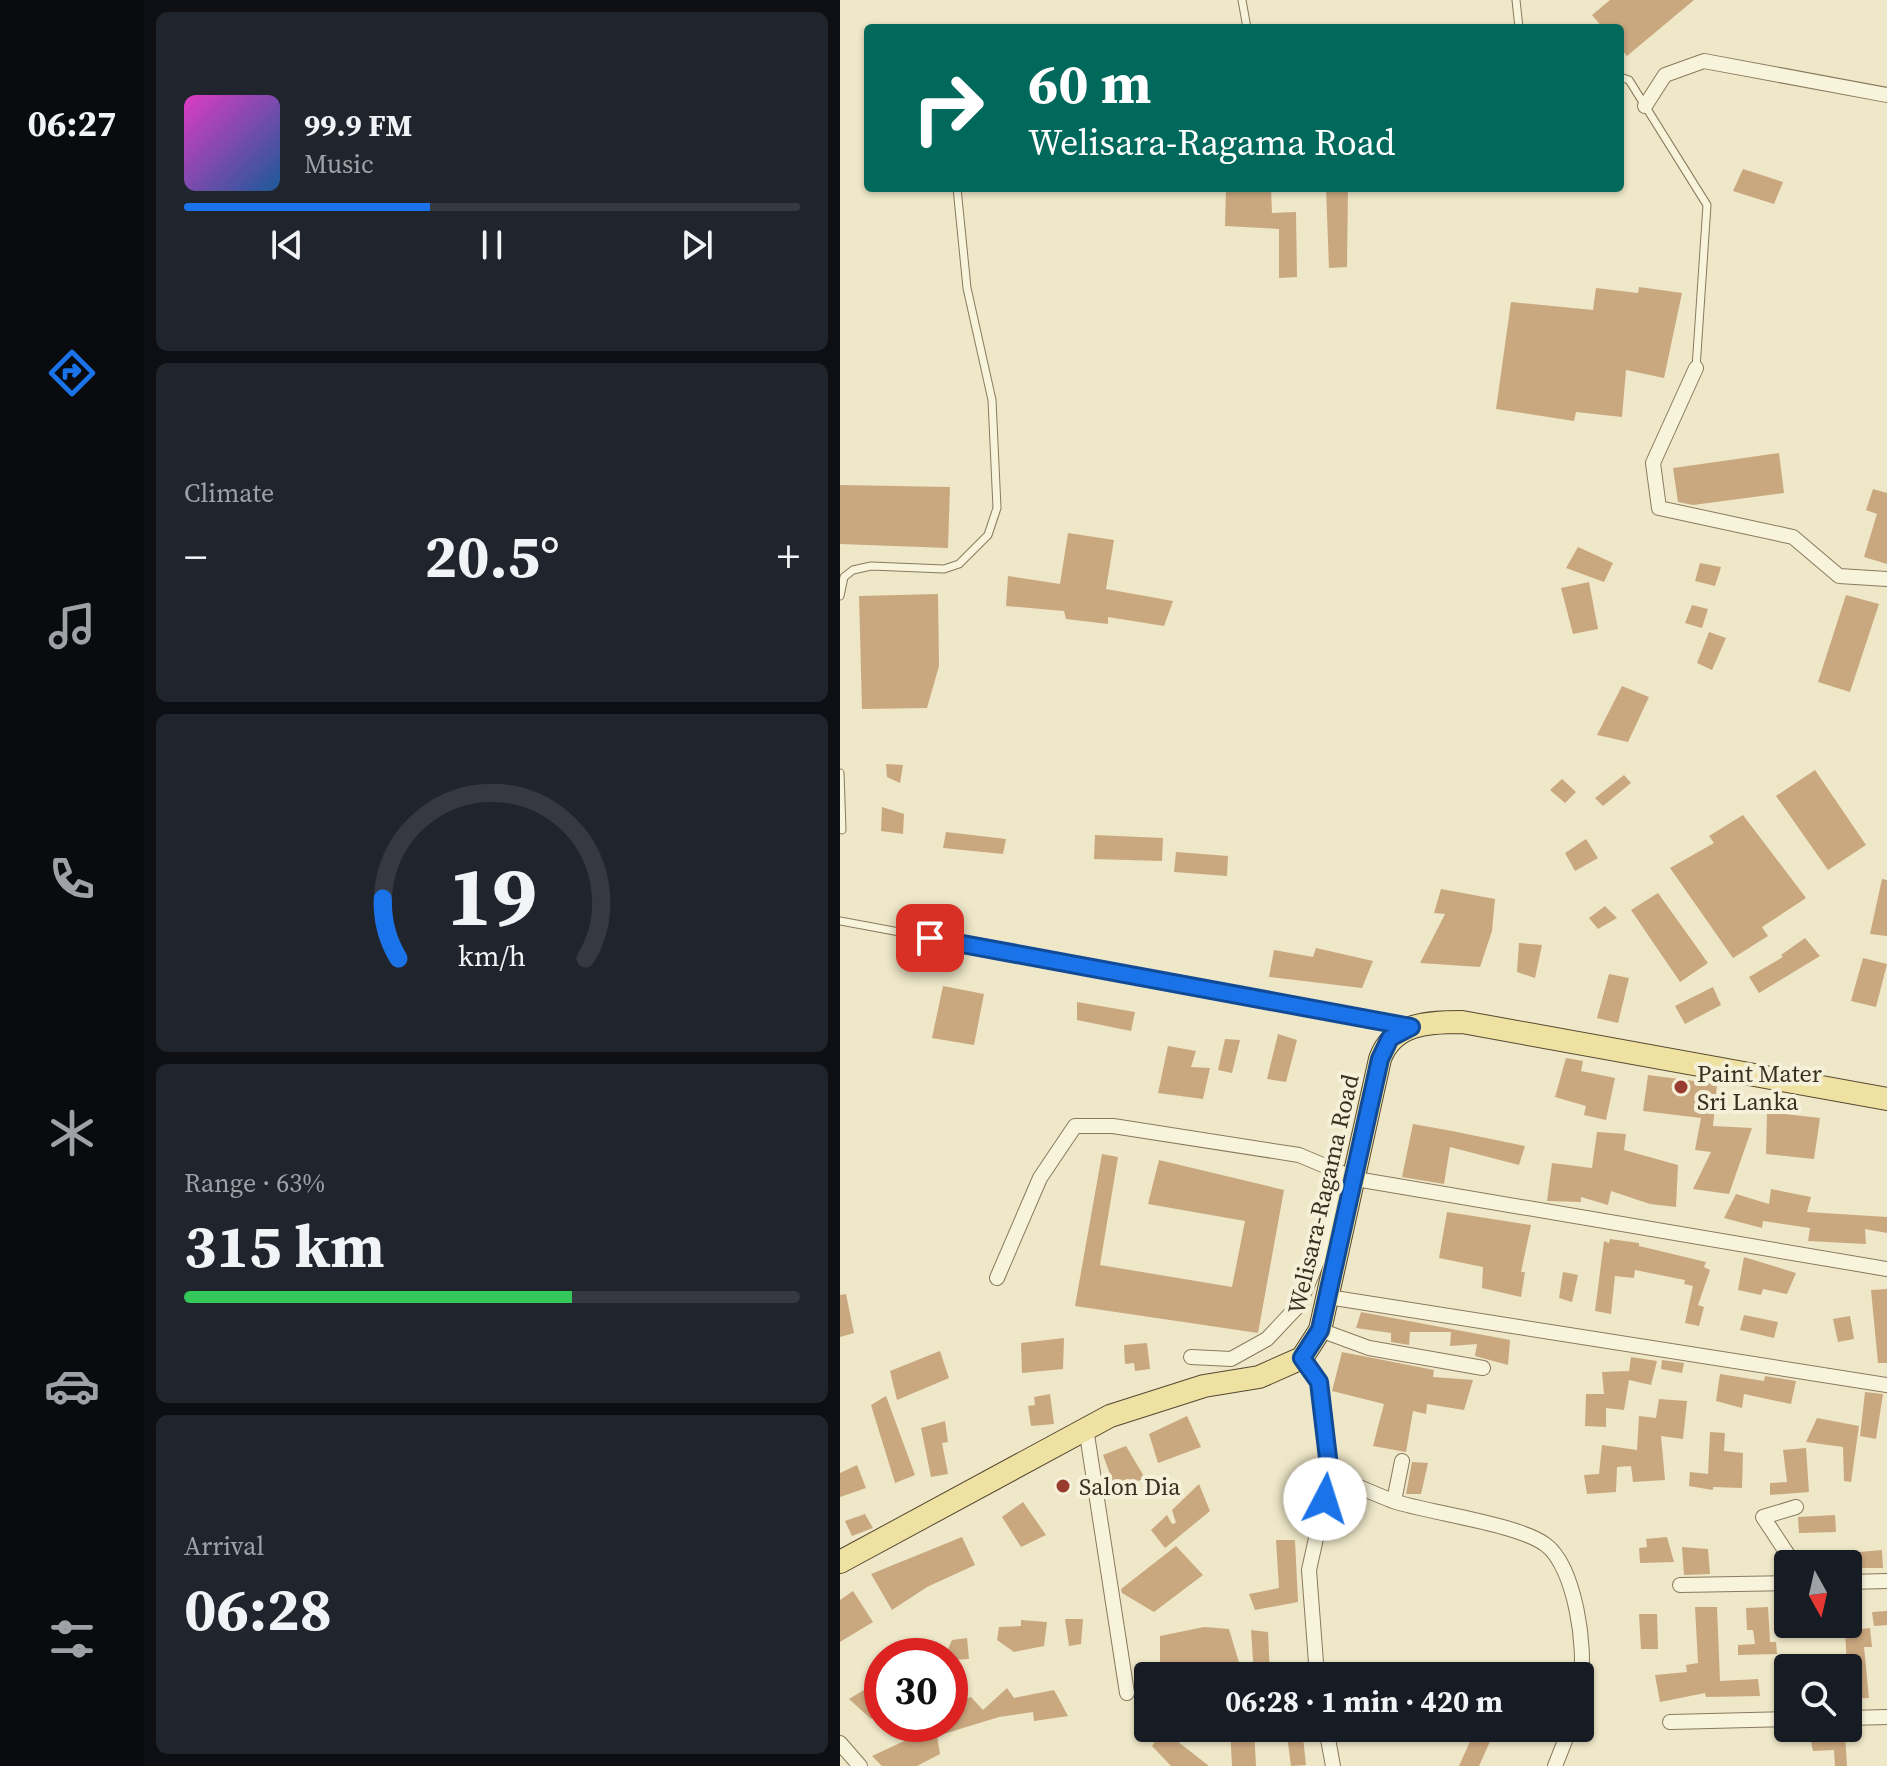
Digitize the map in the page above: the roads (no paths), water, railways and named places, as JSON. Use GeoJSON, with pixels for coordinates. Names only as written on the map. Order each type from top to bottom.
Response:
{"type":"FeatureCollection","features":[{"type":"Feature","properties":{"kind":"main road"},"geometry":{"type":"LineString","coordinates":[[1411,1027],[1427,1023],[1462,1022],[1887,1099]]}},
{"type":"Feature","properties":{"kind":"main road","name":"Welisara-Ragama Road"},"geometry":{"type":"LineString","coordinates":[[1302,1358],[1320,1330],[1328,1297],[1346,1174],[1380,1059],[1390,1038],[1411,1027]]}},
{"type":"Feature","properties":{"kind":"main road"},"geometry":{"type":"LineString","coordinates":[[840,1562],[1110,1416],[1204,1386],[1259,1377],[1302,1358]]}},
{"type":"Feature","properties":{"kind":"street"},"geometry":{"type":"LineString","coordinates":[[1645,106],[1665,75],[1704,61],[1887,95]]}},
{"type":"Feature","properties":{"kind":"street"},"geometry":{"type":"LineString","coordinates":[[1696,368],[1653,463],[1659,508],[1793,537],[1839,576],[1887,579]]}},
{"type":"Feature","properties":{"kind":"street"},"geometry":{"type":"LineString","coordinates":[[997,1278],[1040,1178],[1075,1126],[1113,1126],[1284,1153],[1346,1174],[1887,1269]]}},
{"type":"Feature","properties":{"kind":"street"},"geometry":{"type":"LineString","coordinates":[[1191,1357],[1231,1359],[1267,1339],[1299,1305],[1326,1240],[1346,1174]]}},
{"type":"Feature","properties":{"kind":"street"},"geometry":{"type":"LineString","coordinates":[[1328,1297],[1887,1385]]}},
{"type":"Feature","properties":{"kind":"street"},"geometry":{"type":"LineString","coordinates":[[1320,1330],[1369,1348],[1483,1368]]}},
{"type":"Feature","properties":{"kind":"street"},"geometry":{"type":"LineString","coordinates":[[1302,1358],[1319,1382],[1330,1475],[1309,1570],[1316,1662]]}},
{"type":"Feature","properties":{"kind":"street"},"geometry":{"type":"LineString","coordinates":[[1086,1428],[1127,1693]]}},
{"type":"Feature","properties":{"kind":"street"},"geometry":{"type":"LineString","coordinates":[[1394,1501],[1402,1461]]}},
{"type":"Feature","properties":{"kind":"street"},"geometry":{"type":"LineString","coordinates":[[1330,1475],[1394,1501],[1515,1532],[1546,1545],[1570,1576],[1582,1662]]}},
{"type":"Feature","properties":{"kind":"street"},"geometry":{"type":"LineString","coordinates":[[1785,1550],[1763,1517],[1796,1507]]}},
{"type":"Feature","properties":{"kind":"street"},"geometry":{"type":"LineString","coordinates":[[1862,1582],[1887,1581]]}},
{"type":"Feature","properties":{"kind":"street"},"geometry":{"type":"LineString","coordinates":[[1680,1585],[1774,1583]]}},
{"type":"Feature","properties":{"kind":"street"},"geometry":{"type":"LineString","coordinates":[[1862,1718],[1887,1717]]}},
{"type":"Feature","properties":{"kind":"street"},"geometry":{"type":"LineString","coordinates":[[1670,1722],[1774,1719]]}},
{"type":"Feature","properties":{"kind":"street"},"geometry":{"type":"LineString","coordinates":[[1329,1742],[1333,1766]]}},
{"type":"Feature","properties":{"kind":"street"},"geometry":{"type":"LineString","coordinates":[[1555,1766],[1564,1742]]}},
{"type":"Feature","properties":{"kind":"street"},"geometry":{"type":"LineString","coordinates":[[840,1743],[860,1766]]}},
{"type":"Feature","properties":{"kind":"lane"},"geometry":{"type":"LineString","coordinates":[[1242,0],[1246,24]]}},
{"type":"Feature","properties":{"kind":"lane"},"geometry":{"type":"LineString","coordinates":[[1516,0],[1519,24]]}},
{"type":"Feature","properties":{"kind":"lane"},"geometry":{"type":"LineString","coordinates":[[1624,78],[1629,80],[1707,205],[1696,368]]}},
{"type":"Feature","properties":{"kind":"lane"},"geometry":{"type":"LineString","coordinates":[[840,596],[844,577],[853,570],[871,566],[944,569],[959,564],[988,535],[997,508],[992,400],[967,288],[957,192]]}},
{"type":"Feature","properties":{"kind":"lane"},"geometry":{"type":"LineString","coordinates":[[840,773],[842,830]]}},
{"type":"Feature","properties":{"kind":"lane"},"geometry":{"type":"LineString","coordinates":[[840,921],[1411,1027]]}},
{"type":"Feature","properties":{"kind":"place","name":"Paint Mater Sri Lanka"},"geometry":{"type":"Point","coordinates":[1681,1087]}},
{"type":"Feature","properties":{"kind":"place","name":"Salon Dia"},"geometry":{"type":"Point","coordinates":[1063,1486]}}]}
